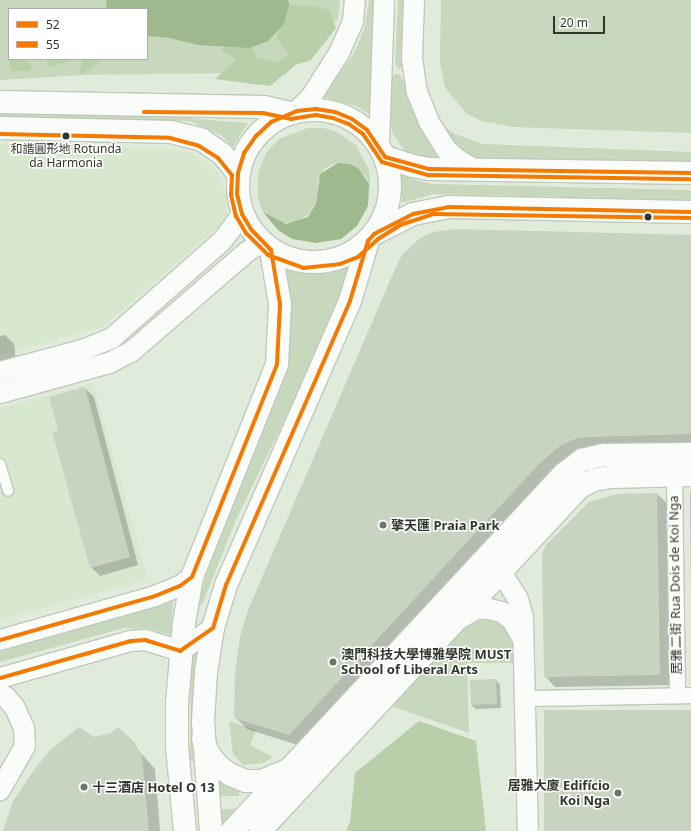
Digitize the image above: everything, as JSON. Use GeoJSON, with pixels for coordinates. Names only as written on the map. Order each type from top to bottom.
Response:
{"type":"FeatureCollection","features":[{"type":"Feature","properties":{"kind":"main road"},"geometry":{"type":"LineString","coordinates":[[0,102],[264,107],[294,112]]}},
{"type":"Feature","properties":{"kind":"main road"},"geometry":{"type":"LineString","coordinates":[[211,831],[203,738],[206,672],[213,628],[226,584],[350,301],[371,237],[385,216],[390,197],[390,176],[382,151],[367,130],[352,119],[335,112],[316,109],[294,112],[271,122],[256,136],[244,153],[238,173],[237,194],[242,214],[267,246],[292,259],[321,262],[348,254],[371,237],[413,214],[448,207],[691,212]]}},
{"type":"Feature","properties":{"kind":"main road"},"geometry":{"type":"LineString","coordinates":[[0,128],[171,132],[202,140],[222,154],[238,173]]}},
{"type":"Feature","properties":{"kind":"main road"},"geometry":{"type":"LineString","coordinates":[[382,151],[418,167],[475,170],[691,173]]}},
{"type":"Feature","properties":{"kind":"main road"},"geometry":{"type":"LineString","coordinates":[[186,828],[177,747],[180,651],[192,576],[277,364],[280,304],[267,246]]}},
{"type":"Feature","properties":{"kind":"main road"},"geometry":{"type":"LineString","coordinates":[[260,831],[454,622],[494,564],[564,474],[582,460],[604,455],[691,454]]}},
{"type":"Feature","properties":{"kind":"main road"},"geometry":{"type":"LineString","coordinates":[[232,831],[291,768],[494,564],[580,487],[594,480],[609,477],[682,476]]}},
{"type":"Feature","properties":{"kind":"main road"},"geometry":{"type":"LineString","coordinates":[[203,738],[208,753],[218,766],[231,775],[246,781],[262,781],[278,777],[291,768]]}},
{"type":"Feature","properties":{"kind":"street"},"geometry":{"type":"LineString","coordinates":[[294,112],[311,97],[339,53],[353,21],[355,0]]}},
{"type":"Feature","properties":{"kind":"street"},"geometry":{"type":"LineString","coordinates":[[382,151],[384,0]]}},
{"type":"Feature","properties":{"kind":"street"},"geometry":{"type":"LineString","coordinates":[[414,0],[412,58],[417,92],[429,122],[446,149],[458,160],[475,170]]}},
{"type":"Feature","properties":{"kind":"street"},"geometry":{"type":"LineString","coordinates":[[0,372],[85,349],[112,338],[222,241],[242,214]]}},
{"type":"Feature","properties":{"kind":"street"},"geometry":{"type":"LineString","coordinates":[[0,393],[103,365],[131,352],[247,252],[267,246]]}},
{"type":"Feature","properties":{"kind":"street","name":"居雅二街 Rua Dois de Koi Nga"},"geometry":{"type":"LineString","coordinates":[[682,476],[684,695]]}},
{"type":"Feature","properties":{"kind":"street"},"geometry":{"type":"LineString","coordinates":[[494,564],[518,599],[523,618],[528,831]]}},
{"type":"Feature","properties":{"kind":"street"},"geometry":{"type":"LineString","coordinates":[[0,640],[155,596],[180,586],[192,576]]}},
{"type":"Feature","properties":{"kind":"street"},"geometry":{"type":"LineString","coordinates":[[454,622],[464,614],[476,609],[489,609],[502,612],[512,620],[520,630],[524,643]]}},
{"type":"Feature","properties":{"kind":"street"},"geometry":{"type":"LineString","coordinates":[[0,678],[131,641],[145,640],[180,651],[213,628]]}},
{"type":"Feature","properties":{"kind":"street"},"geometry":{"type":"LineString","coordinates":[[0,694],[6,697],[15,708],[24,728],[26,746],[0,790]]}},
{"type":"Feature","properties":{"kind":"street"},"geometry":{"type":"LineString","coordinates":[[525,698],[684,695]]}},
{"type":"Feature","properties":{"kind":"lane"},"geometry":{"type":"LineString","coordinates":[[0,464],[8,491]]}},
{"type":"Feature","properties":{"kind":"shaded area"},"geometry":{"type":"Polygon","coordinates":[[[0,0],[340,0],[338,19],[285,75],[237,73],[82,75],[0,80],[0,0]]]}},
{"type":"Feature","properties":{"kind":"shaded area"},"geometry":{"type":"Polygon","coordinates":[[[106,0],[288,0],[289,5],[284,24],[268,41],[250,48],[198,45],[170,38],[148,36],[148,8],[107,8],[106,0]]]}},
{"type":"Feature","properties":{"kind":"shaded area"},"geometry":{"type":"Polygon","coordinates":[[[369,0],[376,0],[371,55],[371,115],[356,106],[323,97],[354,53],[364,29],[369,0]]]}},
{"type":"Feature","properties":{"kind":"shaded area"},"geometry":{"type":"Polygon","coordinates":[[[398,0],[405,0],[404,65],[399,69],[395,64],[398,0]]]}},
{"type":"Feature","properties":{"kind":"shaded area"},"geometry":{"type":"Polygon","coordinates":[[[441,0],[691,0],[691,133],[512,127],[481,121],[467,114],[445,88],[440,63],[441,0]]]}},
{"type":"Feature","properties":{"kind":"shaded area"},"geometry":{"type":"Polygon","coordinates":[[[289,5],[313,6],[329,10],[336,28],[311,60],[295,65],[270,86],[215,79],[237,59],[221,51],[230,36],[248,41],[257,58],[277,63],[289,54],[277,39],[278,21],[289,5]]]}},
{"type":"Feature","properties":{"kind":"shaded area"},"geometry":{"type":"Polygon","coordinates":[[[9,60],[21,60],[27,61],[32,67],[29,71],[12,71],[9,67],[9,60]]]}},
{"type":"Feature","properties":{"kind":"shaded area"},"geometry":{"type":"Polygon","coordinates":[[[46,60],[69,60],[69,61],[49,67],[46,60]]]}},
{"type":"Feature","properties":{"kind":"shaded area"},"geometry":{"type":"Polygon","coordinates":[[[83,60],[101,60],[82,75],[79,70],[83,60]]]}},
{"type":"Feature","properties":{"kind":"shaded area"},"geometry":{"type":"Polygon","coordinates":[[[396,73],[400,75],[414,100],[432,119],[455,134],[482,144],[691,152],[691,163],[419,159],[404,150],[393,134],[389,119],[392,78],[396,73]]]}},
{"type":"Feature","properties":{"kind":"shaded area"},"geometry":{"type":"Polygon","coordinates":[[[0,113],[185,118],[248,123],[233,147],[221,135],[189,121],[0,116],[0,113]]]}},
{"type":"Feature","properties":{"kind":"shaded area"},"geometry":{"type":"Polygon","coordinates":[[[308,128],[323,128],[337,132],[356,145],[369,170],[369,196],[367,179],[359,169],[334,164],[324,169],[318,180],[316,204],[312,212],[297,222],[282,223],[263,212],[258,198],[258,173],[266,153],[279,139],[308,128]]]}},
{"type":"Feature","properties":{"kind":"shaded area"},"geometry":{"type":"Polygon","coordinates":[[[0,144],[170,149],[192,153],[210,165],[218,173],[226,195],[227,215],[220,226],[103,327],[0,356],[0,144]]]}},
{"type":"Feature","properties":{"kind":"shaded area"},"geometry":{"type":"Polygon","coordinates":[[[338,163],[350,164],[359,169],[369,184],[368,206],[357,226],[341,239],[316,243],[292,239],[278,230],[263,212],[286,224],[308,217],[316,204],[320,174],[338,163]]]}},
{"type":"Feature","properties":{"kind":"shaded area"},"geometry":{"type":"Polygon","coordinates":[[[402,172],[416,180],[432,184],[691,190],[691,200],[433,194],[402,203],[402,172]]]}},
{"type":"Feature","properties":{"kind":"shaded area"},"geometry":{"type":"Polygon","coordinates":[[[353,266],[306,375],[235,522],[202,605],[198,607],[210,559],[288,355],[291,316],[288,289],[280,267],[302,273],[329,274],[353,266]]]}},
{"type":"Feature","properties":{"kind":"shaded area"},"geometry":{"type":"Polygon","coordinates":[[[93,383],[148,579],[0,620],[0,408],[93,383]]]}},
{"type":"Feature","properties":{"kind":"shaded area"},"geometry":{"type":"Polygon","coordinates":[[[170,600],[173,601],[171,635],[150,629],[124,628],[0,662],[0,649],[170,600]]]}},
{"type":"Feature","properties":{"kind":"shaded area"},"geometry":{"type":"Polygon","coordinates":[[[489,619],[506,628],[515,645],[516,663],[467,663],[469,733],[391,706],[453,633],[464,624],[489,619]]]}},
{"type":"Feature","properties":{"kind":"shaded area"},"geometry":{"type":"Polygon","coordinates":[[[199,648],[197,665],[194,762],[190,759],[191,649],[199,648]]]}},
{"type":"Feature","properties":{"kind":"shaded area"},"geometry":{"type":"Polygon","coordinates":[[[229,721],[256,730],[250,745],[273,757],[263,763],[243,765],[233,754],[229,721]]]}},
{"type":"Feature","properties":{"kind":"shaded area"},"geometry":{"type":"Polygon","coordinates":[[[419,721],[476,741],[486,831],[346,831],[350,822],[355,773],[419,721]]]}},
{"type":"Feature","properties":{"kind":"shaded area"},"geometry":{"type":"Polygon","coordinates":[[[222,778],[240,785],[239,796],[219,796],[218,781],[222,778]]]}},
{"type":"Feature","properties":{"kind":"shaded area"},"geometry":{"type":"Polygon","coordinates":[[[239,808],[223,826],[220,824],[220,810],[239,808]]]}},
{"type":"Feature","properties":{"kind":"building","name":"擎天匯 Praia Park"},"geometry":{"type":"Polygon","coordinates":[[[455,229],[691,235],[691,434],[578,438],[561,445],[539,464],[289,735],[234,718],[235,672],[240,637],[248,610],[395,269],[402,255],[420,238],[433,232],[455,229]]]}},
{"type":"Feature","properties":{"kind":"building"},"geometry":{"type":"Polygon","coordinates":[[[85,387],[130,557],[90,568],[52,432],[58,430],[49,397],[85,387]]]}},
{"type":"Feature","properties":{"kind":"building"},"geometry":{"type":"Polygon","coordinates":[[[657,493],[660,675],[544,677],[542,555],[546,545],[589,502],[617,494],[657,493]]]}},
{"type":"Feature","properties":{"kind":"building"},"geometry":{"type":"Polygon","coordinates":[[[496,679],[497,704],[471,705],[470,680],[496,679]]]}},
{"type":"Feature","properties":{"kind":"building","name":"居雅大廈 Edifício Koi Nga"},"geometry":{"type":"Polygon","coordinates":[[[544,710],[691,710],[691,831],[544,831],[544,710]]]}},
{"type":"Feature","properties":{"kind":"building","name":"十三酒店 Hotel O 13"},"geometry":{"type":"Polygon","coordinates":[[[79,727],[94,737],[111,733],[118,727],[134,742],[142,756],[149,831],[3,831],[13,801],[32,773],[49,751],[79,727]]]}},
{"type":"Feature","properties":{"kind":"transit line","name":"52"},"geometry":{"type":"LineString","coordinates":[[0,640],[155,596],[180,586],[192,577],[277,364],[280,304],[271,250],[251,229],[242,214],[237,194],[238,173],[244,153],[256,136],[271,122],[297,111],[316,109],[335,112],[352,119],[367,130],[385,157],[429,169],[691,173]]}},
{"type":"Feature","properties":{"kind":"transit line","name":"55"},"geometry":{"type":"LineString","coordinates":[[144,112],[263,113],[291,119],[316,115],[333,118],[349,124],[363,134],[382,162],[428,175],[691,179]]}},
{"type":"Feature","properties":{"kind":"transit line","name":"55"},"geometry":{"type":"LineString","coordinates":[[0,134],[170,138],[199,146],[218,158],[232,175],[231,195],[236,216],[246,233],[268,255],[303,268],[340,264],[358,257],[378,239],[400,225],[433,214],[691,218]]}},
{"type":"Feature","properties":{"kind":"transit line","name":"52"},"geometry":{"type":"LineString","coordinates":[[0,678],[131,641],[145,640],[180,651],[213,628],[226,585],[350,301],[368,241],[374,234],[413,214],[448,207],[691,212]]}},
{"type":"Feature","properties":{"kind":"place","name":"和諧圓形地 Rotunda da Harmonia"},"geometry":{"type":"Point","coordinates":[66,136]}},
{"type":"Feature","properties":{"kind":"place","name":"擎天匯 Praia Park"},"geometry":{"type":"Point","coordinates":[383,525]}},
{"type":"Feature","properties":{"kind":"place","name":"澳門科技大學博雅學院 MUST School of Liberal Arts"},"geometry":{"type":"Point","coordinates":[333,662]}},
{"type":"Feature","properties":{"kind":"place","name":"十三酒店 Hotel O 13"},"geometry":{"type":"Point","coordinates":[84,787]}},
{"type":"Feature","properties":{"kind":"place","name":"居雅大廈 Edifício Koi Nga"},"geometry":{"type":"Point","coordinates":[618,793]}}]}
